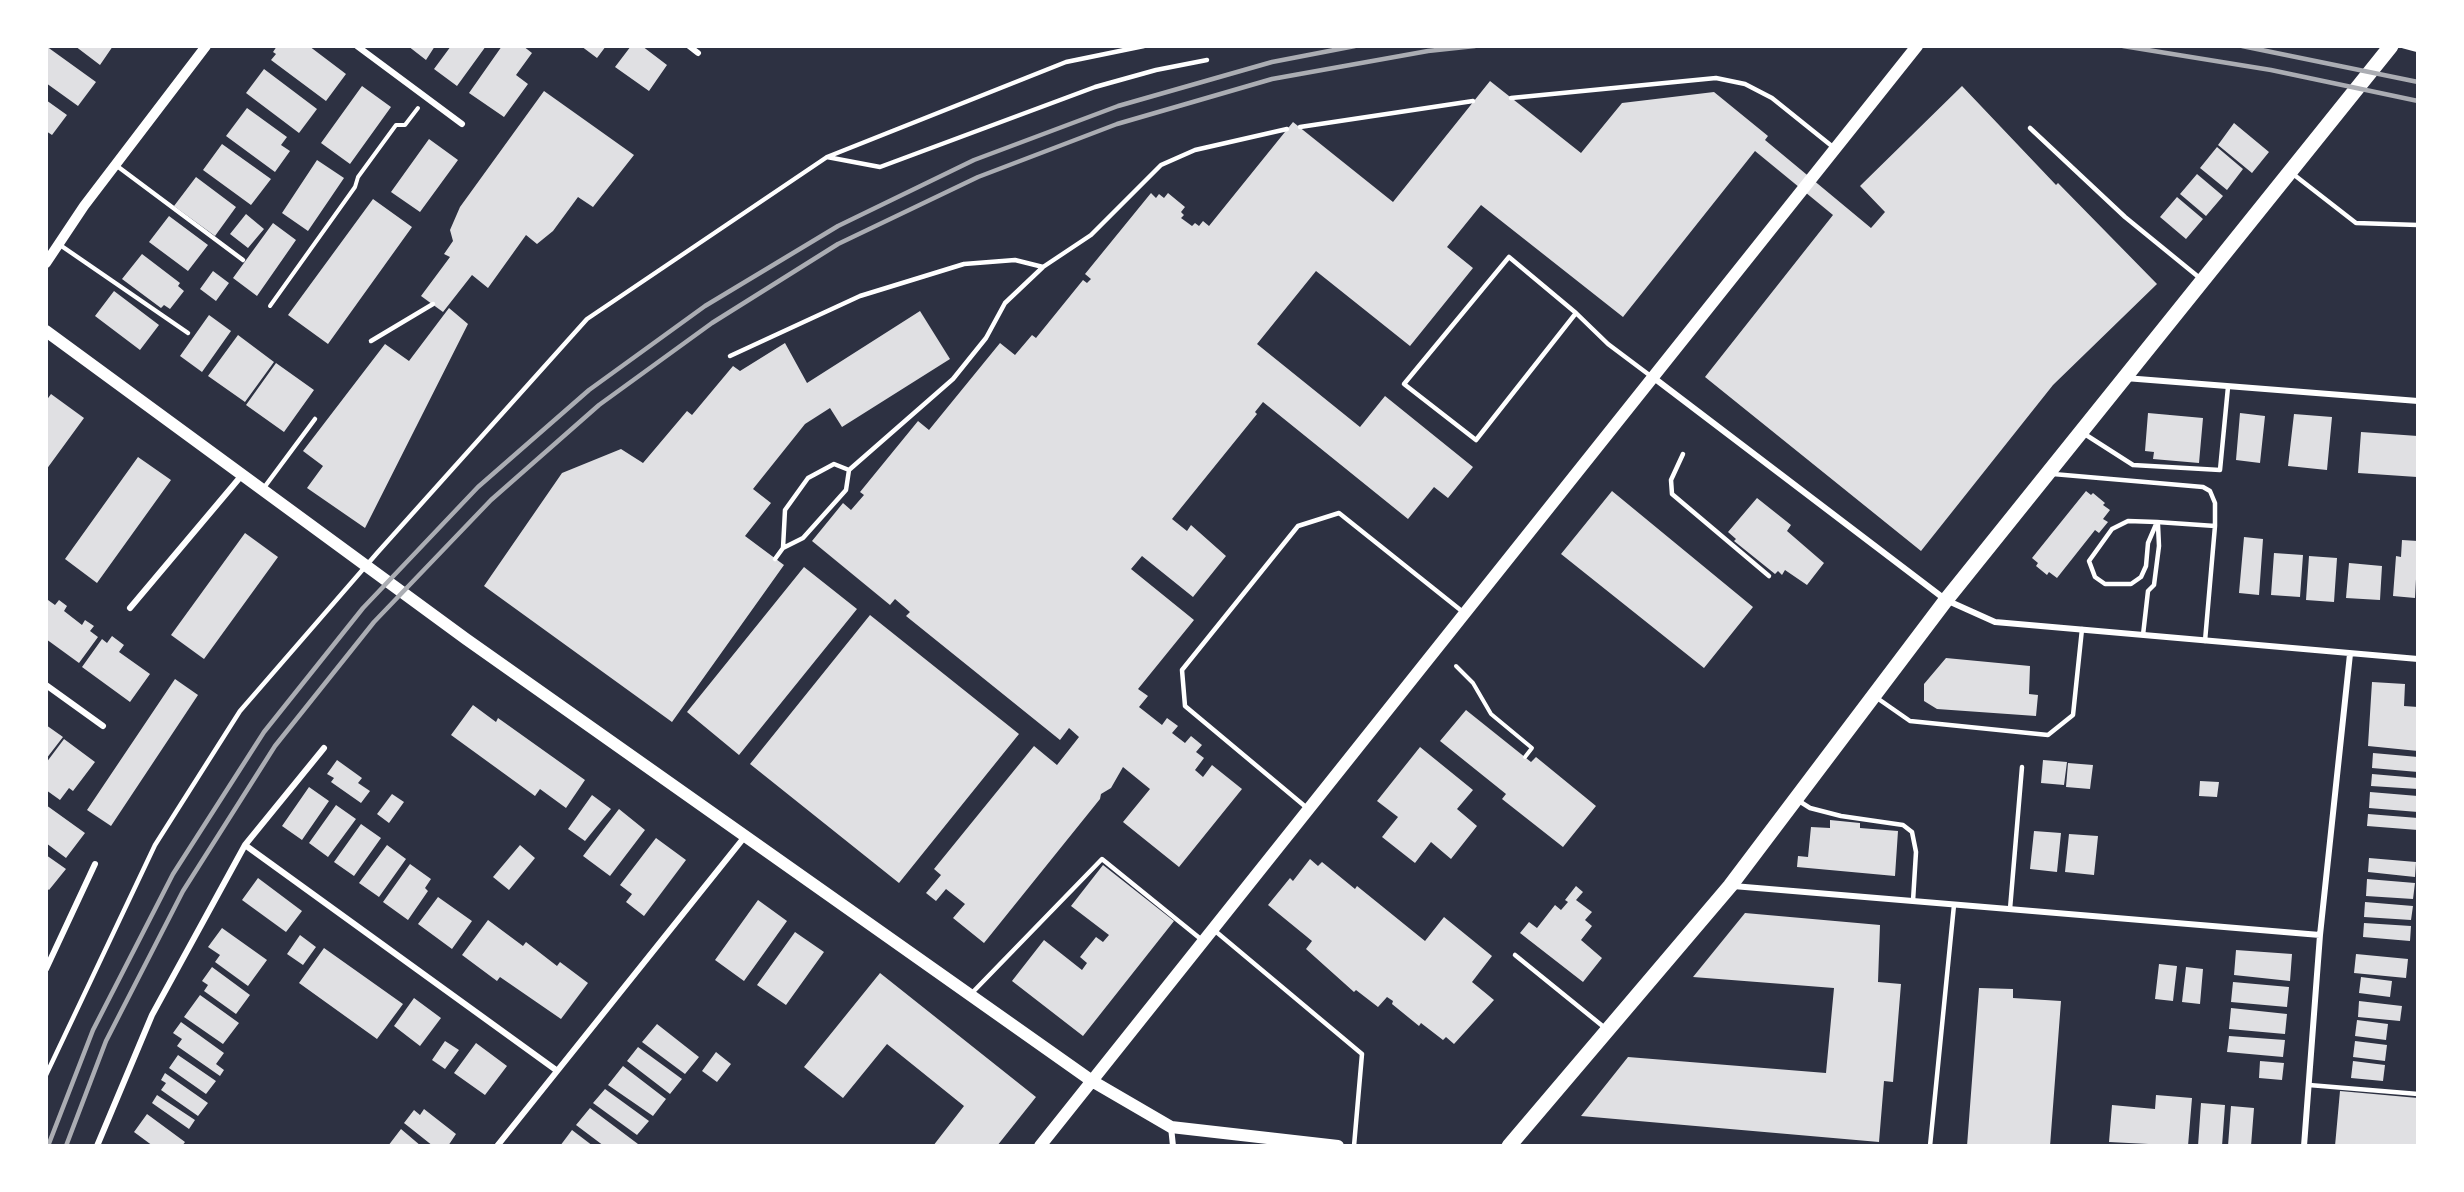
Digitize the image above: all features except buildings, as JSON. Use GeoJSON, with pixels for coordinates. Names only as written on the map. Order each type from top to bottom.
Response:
{"type":"FeatureCollection","features":[{"type":"Feature","properties":{"kind":"main road"},"geometry":{"type":"LineString","coordinates":[[1040,1146],[1307,808],[1654,378],[1835,149],[1880,96],[1917,46]]}},
{"type":"Feature","properties":{"kind":"main road"},"geometry":{"type":"LineString","coordinates":[[1509,1146],[1730,886],[1946,600],[2391,46]]}},
{"type":"Feature","properties":{"kind":"main road"},"geometry":{"type":"LineString","coordinates":[[46,331],[466,639],[1092,1081],[1171,1127],[1338,1146]]}},
{"type":"Feature","properties":{"kind":"street"},"geometry":{"type":"LineString","coordinates":[[46,263],[58,243],[206,46]]}},
{"type":"Feature","properties":{"kind":"street"},"geometry":{"type":"LineString","coordinates":[[357,46],[462,124]]}},
{"type":"Feature","properties":{"kind":"street"},"geometry":{"type":"LineString","coordinates":[[689,46],[698,53]]}},
{"type":"Feature","properties":{"kind":"street"},"geometry":{"type":"LineString","coordinates":[[1654,378],[1946,600],[1995,622],[2418,659]]}},
{"type":"Feature","properties":{"kind":"street"},"geometry":{"type":"LineString","coordinates":[[2124,378],[2418,401]]}},
{"type":"Feature","properties":{"kind":"street"},"geometry":{"type":"LineString","coordinates":[[130,608],[242,475]]}},
{"type":"Feature","properties":{"kind":"street"},"geometry":{"type":"LineString","coordinates":[[2304,1146],[2320,935],[2350,654]]}},
{"type":"Feature","properties":{"kind":"street"},"geometry":{"type":"LineString","coordinates":[[46,685],[103,726]]}},
{"type":"Feature","properties":{"kind":"street"},"geometry":{"type":"LineString","coordinates":[[97,1146],[152,1015],[245,845],[324,748]]}},
{"type":"Feature","properties":{"kind":"street"},"geometry":{"type":"LineString","coordinates":[[497,1146],[746,835]]}},
{"type":"Feature","properties":{"kind":"street"},"geometry":{"type":"LineString","coordinates":[[245,845],[556,1070]]}},
{"type":"Feature","properties":{"kind":"street"},"geometry":{"type":"LineString","coordinates":[[46,969],[95,864]]}},
{"type":"Feature","properties":{"kind":"street"},"geometry":{"type":"LineString","coordinates":[[1730,886],[2320,935]]}},
{"type":"Feature","properties":{"kind":"street"},"geometry":{"type":"LineString","coordinates":[[1171,1127],[1173,1146]]}},
{"type":"Feature","properties":{"kind":"lane"},"geometry":{"type":"LineString","coordinates":[[46,1075],[154,845],[240,711],[386,543],[587,319],[827,157],[1066,62],[1144,46]]}},
{"type":"Feature","properties":{"kind":"lane"},"geometry":{"type":"LineString","coordinates":[[2403,46],[2418,50]]}},
{"type":"Feature","properties":{"kind":"lane"},"geometry":{"type":"LineString","coordinates":[[827,157],[880,167],[1095,87],[1156,70],[1207,60]]}},
{"type":"Feature","properties":{"kind":"lane"},"geometry":{"type":"LineString","coordinates":[[1511,98],[1716,78],[1745,84],[1772,98],[1835,149]]}},
{"type":"Feature","properties":{"kind":"lane"},"geometry":{"type":"LineString","coordinates":[[1300,127],[1473,101]]}},
{"type":"Feature","properties":{"kind":"lane"},"geometry":{"type":"LineString","coordinates":[[2030,128],[2125,217],[2203,281]]}},
{"type":"Feature","properties":{"kind":"lane"},"geometry":{"type":"LineString","coordinates":[[775,559],[783,548],[802,538],[846,490],[849,470],[953,379],[986,338],[1005,303],[1043,267],[1091,235],[1161,165],[1195,150],[1287,129]]}},
{"type":"Feature","properties":{"kind":"lane"},"geometry":{"type":"LineString","coordinates":[[117,166],[243,260]]}},
{"type":"Feature","properties":{"kind":"lane"},"geometry":{"type":"LineString","coordinates":[[2290,172],[2356,223],[2418,225]]}},
{"type":"Feature","properties":{"kind":"lane"},"geometry":{"type":"LineString","coordinates":[[58,243],[188,333]]}},
{"type":"Feature","properties":{"kind":"lane"},"geometry":{"type":"LineString","coordinates":[[1576,313],[1476,440],[1404,384],[1509,257],[1576,313],[1608,344],[1654,378]]}},
{"type":"Feature","properties":{"kind":"lane"},"geometry":{"type":"LineString","coordinates":[[730,356],[860,296],[964,264],[1015,260],[1043,267]]}},
{"type":"Feature","properties":{"kind":"lane"},"geometry":{"type":"LineString","coordinates":[[371,341],[433,304]]}},
{"type":"Feature","properties":{"kind":"lane"},"geometry":{"type":"LineString","coordinates":[[2081,432],[2133,465],[2220,470],[2228,387]]}},
{"type":"Feature","properties":{"kind":"lane"},"geometry":{"type":"LineString","coordinates":[[263,489],[315,418]]}},
{"type":"Feature","properties":{"kind":"lane"},"geometry":{"type":"LineString","coordinates":[[1683,454],[1671,480],[1672,494],[1679,503],[1769,576]]}},
{"type":"Feature","properties":{"kind":"lane"},"geometry":{"type":"LineString","coordinates":[[783,548],[785,510],[808,478],[834,464],[849,470]]}},
{"type":"Feature","properties":{"kind":"lane"},"geometry":{"type":"LineString","coordinates":[[2048,473],[2203,487],[2210,491],[2215,503],[2215,526],[2205,641]]}},
{"type":"Feature","properties":{"kind":"lane"},"geometry":{"type":"LineString","coordinates":[[1307,808],[1185,706],[1182,670],[1298,526],[1339,513],[1465,613]]}},
{"type":"Feature","properties":{"kind":"lane"},"geometry":{"type":"LineString","coordinates":[[2157,522],[2148,543],[2146,566],[2140,577],[2131,584],[2119,585],[2105,584],[2095,577],[2089,561],[2112,529],[2128,521],[2157,522],[2215,526]]}},
{"type":"Feature","properties":{"kind":"lane"},"geometry":{"type":"LineString","coordinates":[[2143,635],[2148,591],[2154,585],[2159,546],[2157,522]]}},
{"type":"Feature","properties":{"kind":"lane"},"geometry":{"type":"LineString","coordinates":[[1873,695],[1910,721],[2048,735],[2073,715],[2082,629]]}},
{"type":"Feature","properties":{"kind":"lane"},"geometry":{"type":"LineString","coordinates":[[2010,909],[2022,767]]}},
{"type":"Feature","properties":{"kind":"lane"},"geometry":{"type":"LineString","coordinates":[[1795,799],[1817,810],[1903,825],[1912,832],[1916,852],[1913,901]]}},
{"type":"Feature","properties":{"kind":"lane"},"geometry":{"type":"LineString","coordinates":[[970,994],[1102,859],[1203,940]]}},
{"type":"Feature","properties":{"kind":"lane"},"geometry":{"type":"LineString","coordinates":[[1930,1146],[1954,905]]}},
{"type":"Feature","properties":{"kind":"lane"},"geometry":{"type":"LineString","coordinates":[[1212,929],[1362,1054],[1354,1146]]}},
{"type":"Feature","properties":{"kind":"lane"},"geometry":{"type":"LineString","coordinates":[[1515,955],[1607,1030]]}},
{"type":"Feature","properties":{"kind":"lane"},"geometry":{"type":"LineString","coordinates":[[2309,1085],[2418,1094]]}},
{"type":"Feature","properties":{"kind":"path"},"geometry":{"type":"LineString","coordinates":[[270,306],[396,125],[405,125],[426,98]]}},
{"type":"Feature","properties":{"kind":"path"},"geometry":{"type":"LineString","coordinates":[[1456,666],[1473,683],[1491,714],[1532,748],[1526,757]]}},
{"type":"Feature","properties":{"kind":"railway"},"geometry":{"type":"LineString","coordinates":[[48,1146],[93,1030],[173,874],[264,732],[363,608],[478,487],[589,390],[705,306],[838,226],[974,160],[1118,106],[1272,62],[1355,46]]}},
{"type":"Feature","properties":{"kind":"railway"},"geometry":{"type":"LineString","coordinates":[[66,1146],[106,1041],[183,891],[275,746],[374,622],[491,500],[599,405],[712,323],[838,244],[978,177],[1117,124],[1272,79],[1428,51],[1475,46]]}},
{"type":"Feature","properties":{"kind":"railway"},"geometry":{"type":"LineString","coordinates":[[2123,46],[2271,70],[2418,101]]}},
{"type":"Feature","properties":{"kind":"railway"},"geometry":{"type":"LineString","coordinates":[[2242,46],[2418,82]]}}]}
